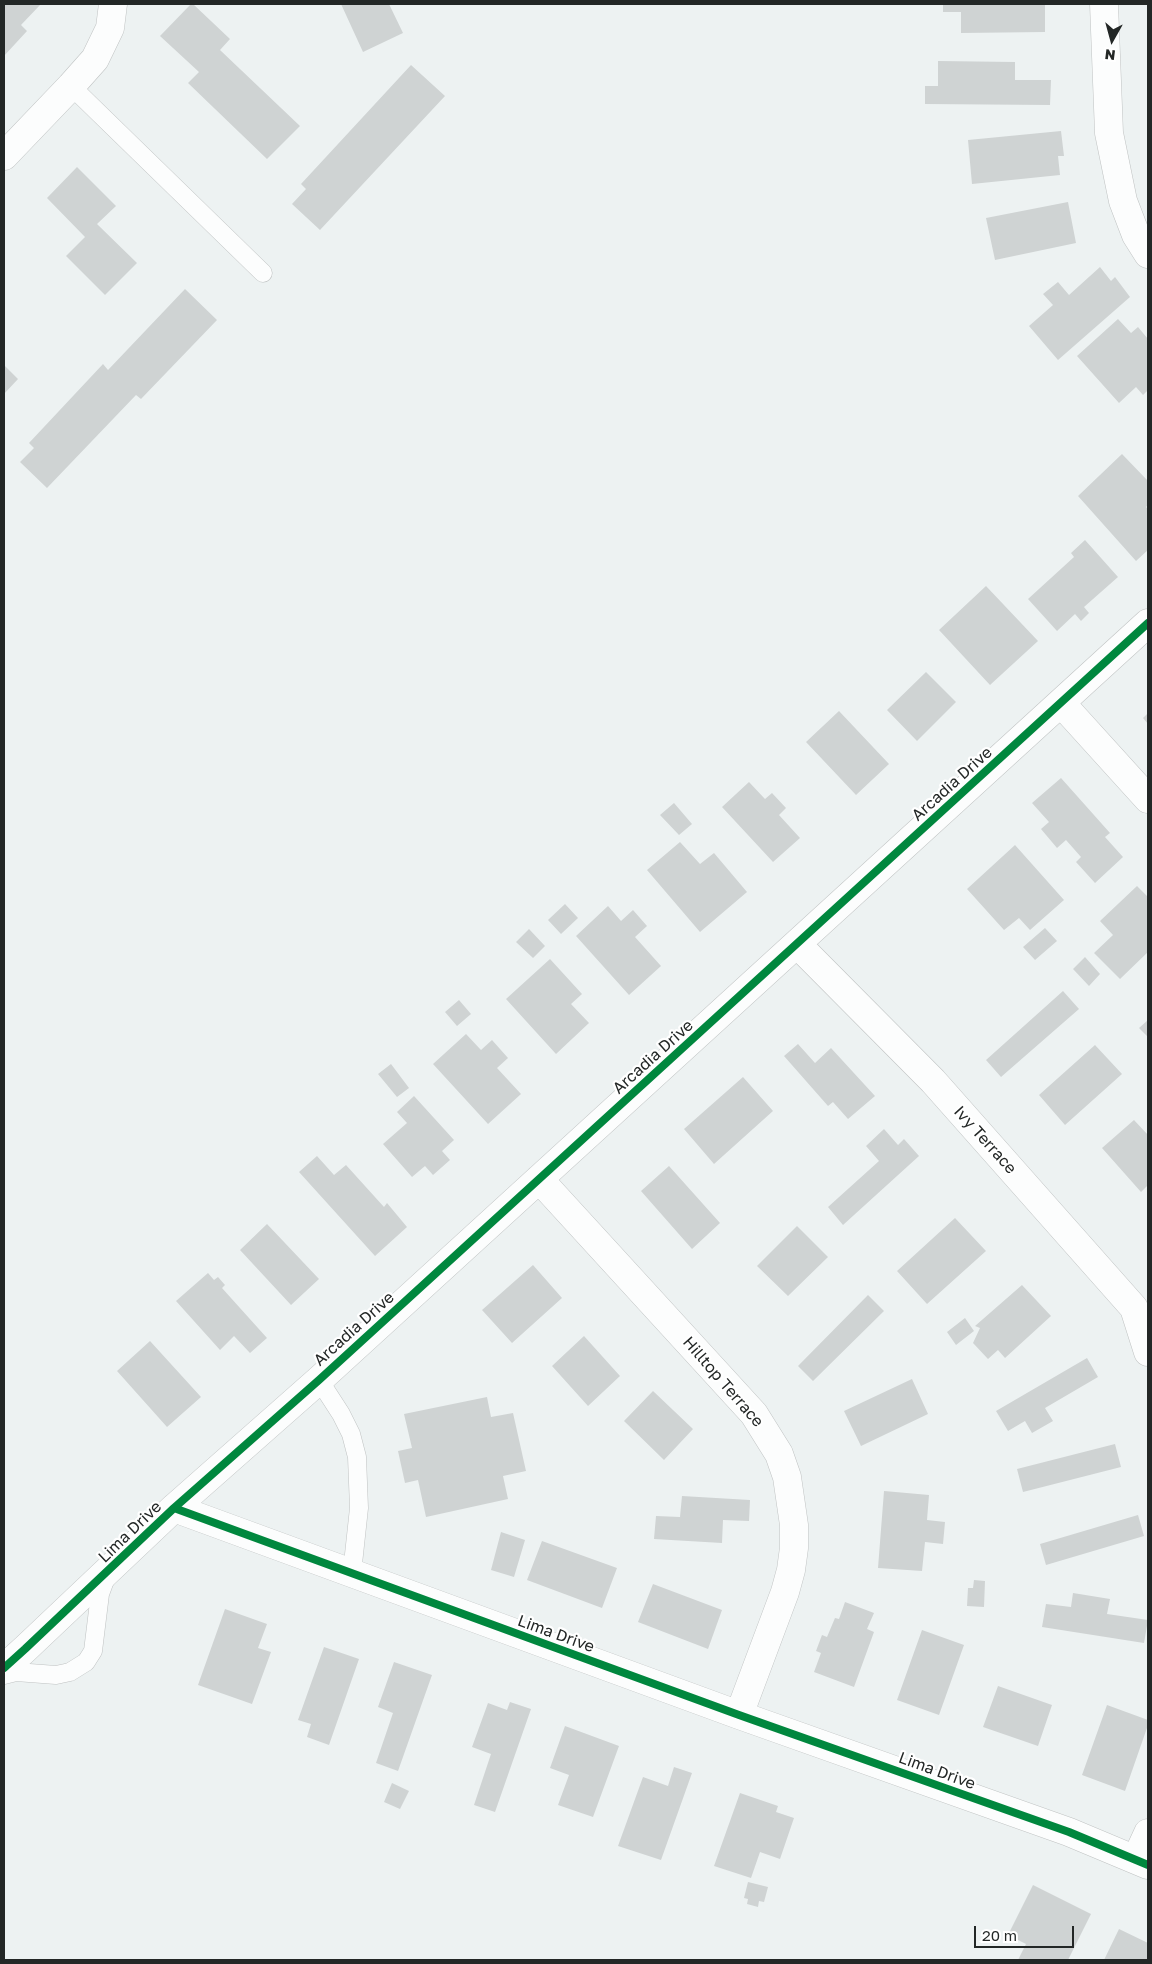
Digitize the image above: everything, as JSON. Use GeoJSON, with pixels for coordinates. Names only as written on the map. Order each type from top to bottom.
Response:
{"type":"FeatureCollection","features":[{"type":"Feature","properties":{"kind":"street"},"geometry":{"type":"LineString","coordinates":[[4,156],[95,58],[110,28],[113,4]]}},
{"type":"Feature","properties":{"kind":"street"},"geometry":{"type":"LineString","coordinates":[[1104,4],[1110,142],[1123,201],[1136,235],[1148,254]]}},
{"type":"Feature","properties":{"kind":"street","name":"Arcadia Drive"},"geometry":{"type":"LineString","coordinates":[[174,1508],[319,1380],[1148,623]]}},
{"type":"Feature","properties":{"kind":"street"},"geometry":{"type":"LineString","coordinates":[[1061,703],[1148,799]]}},
{"type":"Feature","properties":{"kind":"street","name":"Ivy Terrace"},"geometry":{"type":"LineString","coordinates":[[797,944],[933,1081],[1134,1308],[1148,1352]]}},
{"type":"Feature","properties":{"kind":"street","name":"Hilltop Terrace"},"geometry":{"type":"LineString","coordinates":[[539,1179],[754,1414],[768,1434],[782,1462],[787,1477],[794,1525],[794,1548],[791,1570],[739,1715]]}},
{"type":"Feature","properties":{"kind":"street","name":"Lima Drive"},"geometry":{"type":"LineString","coordinates":[[4,1668],[174,1508],[739,1715],[1069,1832],[1142,1862]]}},
{"type":"Feature","properties":{"kind":"street"},"geometry":{"type":"LineString","coordinates":[[1142,1862],[1148,1834]]}},
{"type":"Feature","properties":{"kind":"lane"},"geometry":{"type":"LineString","coordinates":[[71,86],[263,273]]}},
{"type":"Feature","properties":{"kind":"lane"},"geometry":{"type":"LineString","coordinates":[[319,1380],[341,1414],[351,1434],[356,1457],[359,1515],[352,1574]]}},
{"type":"Feature","properties":{"kind":"lane"},"geometry":{"type":"LineString","coordinates":[[4,1675],[16,1672],[56,1675],[70,1672],[86,1662],[93,1651],[100,1594],[104,1581],[111,1569]]}},
{"type":"Feature","properties":{"kind":"building"},"geometry":{"type":"Polygon","coordinates":[[[4,4],[41,4],[21,25],[27,31],[4,56],[4,4]]]}},
{"type":"Feature","properties":{"kind":"building"},"geometry":{"type":"Polygon","coordinates":[[[191,4],[230,39],[220,50],[300,126],[267,159],[188,83],[199,72],[160,36],[191,4]]]}},
{"type":"Feature","properties":{"kind":"building"},"geometry":{"type":"Polygon","coordinates":[[[341,4],[389,4],[403,33],[363,52],[341,4]]]}},
{"type":"Feature","properties":{"kind":"building"},"geometry":{"type":"Polygon","coordinates":[[[943,4],[1045,4],[1045,32],[961,33],[961,12],[943,12],[943,4]]]}},
{"type":"Feature","properties":{"kind":"building"},"geometry":{"type":"Polygon","coordinates":[[[938,61],[1015,62],[1015,80],[1051,80],[1050,105],[925,104],[925,86],[938,86],[938,61]]]}},
{"type":"Feature","properties":{"kind":"building"},"geometry":{"type":"Polygon","coordinates":[[[411,65],[445,96],[320,230],[292,204],[306,189],[301,184],[411,65]]]}},
{"type":"Feature","properties":{"kind":"building"},"geometry":{"type":"Polygon","coordinates":[[[1061,131],[1064,156],[1058,156],[1060,175],[972,184],[968,140],[1061,131]]]}},
{"type":"Feature","properties":{"kind":"building"},"geometry":{"type":"Polygon","coordinates":[[[77,167],[116,206],[97,224],[137,263],[105,295],[66,256],[85,237],[47,198],[77,167]]]}},
{"type":"Feature","properties":{"kind":"building"},"geometry":{"type":"Polygon","coordinates":[[[1068,202],[1076,243],[995,260],[986,218],[1068,202]]]}},
{"type":"Feature","properties":{"kind":"building"},"geometry":{"type":"Polygon","coordinates":[[[1100,267],[1111,281],[1115,277],[1130,297],[1058,360],[1029,326],[1053,305],[1043,294],[1058,282],[1069,295],[1100,267]]]}},
{"type":"Feature","properties":{"kind":"building"},"geometry":{"type":"Polygon","coordinates":[[[185,289],[217,320],[141,399],[136,395],[47,488],[20,462],[34,448],[29,443],[103,364],[108,370],[185,289]]]}},
{"type":"Feature","properties":{"kind":"building"},"geometry":{"type":"Polygon","coordinates":[[[1118,319],[1131,333],[1138,327],[1148,339],[1148,390],[1143,395],[1136,387],[1119,403],[1077,356],[1118,319]]]}},
{"type":"Feature","properties":{"kind":"building"},"geometry":{"type":"Polygon","coordinates":[[[4,365],[18,379],[4,394],[4,365]]]}},
{"type":"Feature","properties":{"kind":"building"},"geometry":{"type":"Polygon","coordinates":[[[1122,454],[1148,481],[1148,505],[1146,507],[1148,509],[1148,550],[1136,561],[1078,496],[1122,454]]]}},
{"type":"Feature","properties":{"kind":"building"},"geometry":{"type":"Polygon","coordinates":[[[1085,540],[1118,577],[1084,607],[1089,613],[1081,621],[1075,614],[1057,631],[1028,599],[1074,557],[1071,553],[1085,540]]]}},
{"type":"Feature","properties":{"kind":"building"},"geometry":{"type":"Polygon","coordinates":[[[986,586],[1038,641],[990,685],[939,630],[986,586]]]}},
{"type":"Feature","properties":{"kind":"building"},"geometry":{"type":"Polygon","coordinates":[[[926,672],[956,702],[917,741],[887,710],[926,672]]]}},
{"type":"Feature","properties":{"kind":"building"},"geometry":{"type":"Polygon","coordinates":[[[839,711],[889,764],[856,795],[806,742],[839,711]]]}},
{"type":"Feature","properties":{"kind":"building"},"geometry":{"type":"Polygon","coordinates":[[[1148,713],[1148,724],[1143,718],[1148,713]]]}},
{"type":"Feature","properties":{"kind":"building"},"geometry":{"type":"Polygon","coordinates":[[[1061,778],[1110,833],[1105,837],[1123,857],[1095,883],[1076,862],[1081,857],[1066,840],[1057,848],[1041,829],[1049,822],[1032,803],[1061,778]]]}},
{"type":"Feature","properties":{"kind":"building"},"geometry":{"type":"Polygon","coordinates":[[[749,782],[765,799],[772,793],[786,808],[779,815],[800,838],[773,862],[722,807],[749,782]]]}},
{"type":"Feature","properties":{"kind":"building"},"geometry":{"type":"Polygon","coordinates":[[[674,803],[692,824],[679,835],[660,815],[674,803]]]}},
{"type":"Feature","properties":{"kind":"building"},"geometry":{"type":"Polygon","coordinates":[[[680,842],[700,864],[714,853],[747,892],[700,932],[647,870],[680,842]]]}},
{"type":"Feature","properties":{"kind":"building"},"geometry":{"type":"Polygon","coordinates":[[[1015,845],[1064,900],[1030,930],[1019,918],[1004,930],[967,889],[1015,845]]]}},
{"type":"Feature","properties":{"kind":"building"},"geometry":{"type":"Polygon","coordinates":[[[1137,886],[1148,897],[1148,952],[1120,979],[1094,953],[1113,935],[1100,921],[1137,886]]]}},
{"type":"Feature","properties":{"kind":"building"},"geometry":{"type":"Polygon","coordinates":[[[565,904],[578,918],[561,934],[548,920],[565,904]]]}},
{"type":"Feature","properties":{"kind":"building"},"geometry":{"type":"Polygon","coordinates":[[[608,906],[621,921],[633,910],[647,926],[635,937],[661,966],[629,995],[576,936],[608,906]]]}},
{"type":"Feature","properties":{"kind":"building"},"geometry":{"type":"Polygon","coordinates":[[[1045,928],[1057,941],[1035,960],[1023,947],[1045,928]]]}},
{"type":"Feature","properties":{"kind":"building"},"geometry":{"type":"Polygon","coordinates":[[[529,929],[545,946],[533,958],[516,942],[529,929]]]}},
{"type":"Feature","properties":{"kind":"building"},"geometry":{"type":"Polygon","coordinates":[[[1085,957],[1100,974],[1089,986],[1073,969],[1085,957]]]}},
{"type":"Feature","properties":{"kind":"building"},"geometry":{"type":"Polygon","coordinates":[[[550,959],[582,994],[571,1004],[589,1023],[556,1054],[506,999],[550,959]]]}},
{"type":"Feature","properties":{"kind":"building"},"geometry":{"type":"Polygon","coordinates":[[[1063,991],[1079,1009],[1001,1077],[986,1060],[1063,991]]]}},
{"type":"Feature","properties":{"kind":"building"},"geometry":{"type":"Polygon","coordinates":[[[459,1000],[471,1014],[457,1026],[445,1012],[459,1000]]]}},
{"type":"Feature","properties":{"kind":"building"},"geometry":{"type":"Polygon","coordinates":[[[1148,1020],[1148,1037],[1139,1028],[1148,1020]]]}},
{"type":"Feature","properties":{"kind":"building"},"geometry":{"type":"Polygon","coordinates":[[[466,1034],[481,1050],[492,1040],[508,1058],[497,1068],[521,1094],[488,1124],[433,1064],[466,1034]]]}},
{"type":"Feature","properties":{"kind":"building"},"geometry":{"type":"Polygon","coordinates":[[[798,1044],[815,1063],[831,1048],[875,1096],[848,1119],[833,1102],[828,1106],[784,1056],[798,1044]]]}},
{"type":"Feature","properties":{"kind":"building"},"geometry":{"type":"Polygon","coordinates":[[[1095,1045],[1122,1074],[1065,1125],[1039,1095],[1095,1045]]]}},
{"type":"Feature","properties":{"kind":"building"},"geometry":{"type":"Polygon","coordinates":[[[391,1064],[409,1088],[397,1097],[378,1074],[391,1064]]]}},
{"type":"Feature","properties":{"kind":"building"},"geometry":{"type":"Polygon","coordinates":[[[743,1077],[773,1111],[714,1164],[684,1129],[743,1077]]]}},
{"type":"Feature","properties":{"kind":"building"},"geometry":{"type":"Polygon","coordinates":[[[414,1096],[454,1140],[442,1151],[450,1160],[433,1175],[425,1166],[412,1177],[383,1144],[407,1123],[397,1112],[414,1096]]]}},
{"type":"Feature","properties":{"kind":"building"},"geometry":{"type":"Polygon","coordinates":[[[1134,1120],[1148,1135],[1148,1185],[1141,1192],[1102,1148],[1134,1120]]]}},
{"type":"Feature","properties":{"kind":"building"},"geometry":{"type":"Polygon","coordinates":[[[884,1129],[898,1145],[904,1139],[919,1156],[843,1225],[828,1207],[879,1161],[866,1146],[884,1129]]]}},
{"type":"Feature","properties":{"kind":"building"},"geometry":{"type":"Polygon","coordinates":[[[317,1156],[334,1175],[346,1165],[384,1207],[387,1203],[407,1227],[375,1256],[299,1172],[317,1156]]]}},
{"type":"Feature","properties":{"kind":"building"},"geometry":{"type":"Polygon","coordinates":[[[669,1166],[720,1223],[692,1249],[641,1191],[669,1166]]]}},
{"type":"Feature","properties":{"kind":"building"},"geometry":{"type":"Polygon","coordinates":[[[955,1218],[986,1251],[927,1304],[897,1271],[955,1218]]]}},
{"type":"Feature","properties":{"kind":"building"},"geometry":{"type":"Polygon","coordinates":[[[267,1224],[319,1279],[291,1305],[240,1250],[267,1224]]]}},
{"type":"Feature","properties":{"kind":"building"},"geometry":{"type":"Polygon","coordinates":[[[797,1226],[828,1257],[788,1296],[757,1266],[797,1226]]]}},
{"type":"Feature","properties":{"kind":"building"},"geometry":{"type":"Polygon","coordinates":[[[533,1265],[562,1298],[512,1343],[482,1310],[533,1265]]]}},
{"type":"Feature","properties":{"kind":"building"},"geometry":{"type":"Polygon","coordinates":[[[208,1273],[214,1280],[218,1277],[225,1285],[222,1288],[267,1338],[250,1353],[234,1336],[220,1350],[176,1301],[208,1273]]]}},
{"type":"Feature","properties":{"kind":"building"},"geometry":{"type":"Polygon","coordinates":[[[1022,1285],[1051,1316],[1005,1358],[998,1350],[988,1359],[973,1343],[980,1328],[975,1326],[1022,1285]]]}},
{"type":"Feature","properties":{"kind":"building"},"geometry":{"type":"Polygon","coordinates":[[[868,1295],[884,1311],[813,1381],[798,1366],[868,1295]]]}},
{"type":"Feature","properties":{"kind":"building"},"geometry":{"type":"Polygon","coordinates":[[[965,1318],[974,1331],[956,1345],[947,1332],[965,1318]]]}},
{"type":"Feature","properties":{"kind":"building"},"geometry":{"type":"Polygon","coordinates":[[[584,1336],[620,1376],[588,1406],[552,1366],[584,1336]]]}},
{"type":"Feature","properties":{"kind":"building"},"geometry":{"type":"Polygon","coordinates":[[[150,1341],[201,1397],[167,1427],[117,1371],[150,1341]]]}},
{"type":"Feature","properties":{"kind":"building"},"geometry":{"type":"Polygon","coordinates":[[[1087,1358],[1098,1377],[1045,1408],[1053,1421],[1032,1433],[1025,1421],[1008,1431],[996,1411],[1087,1358]]]}},
{"type":"Feature","properties":{"kind":"building"},"geometry":{"type":"Polygon","coordinates":[[[912,1379],[928,1414],[861,1446],[844,1411],[912,1379]]]}},
{"type":"Feature","properties":{"kind":"building"},"geometry":{"type":"Polygon","coordinates":[[[653,1391],[693,1429],[664,1460],[624,1421],[653,1391]]]}},
{"type":"Feature","properties":{"kind":"building"},"geometry":{"type":"Polygon","coordinates":[[[487,1397],[491,1417],[513,1413],[526,1471],[503,1476],[508,1499],[426,1517],[418,1480],[405,1483],[398,1451],[412,1448],[404,1414],[487,1397]]]}},
{"type":"Feature","properties":{"kind":"building"},"geometry":{"type":"Polygon","coordinates":[[[1115,1444],[1121,1467],[1023,1492],[1017,1469],[1115,1444]]]}},
{"type":"Feature","properties":{"kind":"building"},"geometry":{"type":"Polygon","coordinates":[[[884,1491],[929,1495],[927,1520],[945,1522],[943,1544],[925,1542],[922,1571],[878,1568],[884,1491]]]}},
{"type":"Feature","properties":{"kind":"building"},"geometry":{"type":"Polygon","coordinates":[[[682,1496],[750,1500],[749,1521],[723,1520],[722,1543],[654,1539],[656,1516],[680,1517],[682,1496]]]}},
{"type":"Feature","properties":{"kind":"building"},"geometry":{"type":"Polygon","coordinates":[[[1138,1515],[1144,1536],[1046,1565],[1040,1544],[1138,1515]]]}},
{"type":"Feature","properties":{"kind":"building"},"geometry":{"type":"Polygon","coordinates":[[[501,1532],[525,1540],[514,1577],[491,1570],[501,1532]]]}},
{"type":"Feature","properties":{"kind":"building"},"geometry":{"type":"Polygon","coordinates":[[[542,1541],[617,1568],[602,1608],[527,1580],[542,1541]]]}},
{"type":"Feature","properties":{"kind":"building"},"geometry":{"type":"Polygon","coordinates":[[[974,1580],[985,1581],[984,1607],[967,1606],[968,1588],[973,1588],[974,1580]]]}},
{"type":"Feature","properties":{"kind":"building"},"geometry":{"type":"Polygon","coordinates":[[[653,1584],[722,1610],[708,1649],[638,1622],[653,1584]]]}},
{"type":"Feature","properties":{"kind":"building"},"geometry":{"type":"Polygon","coordinates":[[[1073,1593],[1110,1599],[1107,1614],[1148,1620],[1144,1643],[1042,1627],[1046,1604],[1071,1607],[1073,1593]]]}},
{"type":"Feature","properties":{"kind":"building"},"geometry":{"type":"Polygon","coordinates":[[[845,1602],[874,1613],[867,1629],[874,1632],[854,1687],[814,1672],[821,1653],[816,1651],[822,1635],[827,1637],[835,1618],[839,1619],[845,1602]]]}},
{"type":"Feature","properties":{"kind":"building"},"geometry":{"type":"Polygon","coordinates":[[[225,1609],[267,1624],[258,1648],[271,1652],[252,1704],[198,1685],[225,1609]]]}},
{"type":"Feature","properties":{"kind":"building"},"geometry":{"type":"Polygon","coordinates":[[[922,1630],[964,1645],[939,1715],[897,1700],[922,1630]]]}},
{"type":"Feature","properties":{"kind":"building"},"geometry":{"type":"Polygon","coordinates":[[[324,1647],[359,1659],[329,1745],[307,1737],[311,1724],[298,1720],[324,1647]]]}},
{"type":"Feature","properties":{"kind":"building"},"geometry":{"type":"Polygon","coordinates":[[[394,1662],[432,1675],[398,1771],[376,1763],[393,1713],[378,1707],[394,1662]]]}},
{"type":"Feature","properties":{"kind":"building"},"geometry":{"type":"Polygon","coordinates":[[[998,1686],[1052,1705],[1038,1746],[983,1727],[998,1686]]]}},
{"type":"Feature","properties":{"kind":"building"},"geometry":{"type":"Polygon","coordinates":[[[510,1702],[531,1709],[495,1812],[474,1805],[491,1754],[472,1747],[488,1703],[507,1710],[510,1702]]]}},
{"type":"Feature","properties":{"kind":"building"},"geometry":{"type":"Polygon","coordinates":[[[1107,1705],[1148,1720],[1148,1725],[1125,1791],[1082,1775],[1107,1705]]]}},
{"type":"Feature","properties":{"kind":"building"},"geometry":{"type":"Polygon","coordinates":[[[565,1726],[619,1746],[593,1817],[558,1805],[569,1775],[550,1768],[565,1726]]]}},
{"type":"Feature","properties":{"kind":"building"},"geometry":{"type":"Polygon","coordinates":[[[674,1767],[692,1773],[661,1860],[618,1846],[643,1777],[668,1786],[674,1767]]]}},
{"type":"Feature","properties":{"kind":"building"},"geometry":{"type":"Polygon","coordinates":[[[392,1783],[409,1791],[400,1809],[384,1802],[392,1783]]]}},
{"type":"Feature","properties":{"kind":"building"},"geometry":{"type":"Polygon","coordinates":[[[740,1793],[778,1806],[776,1812],[794,1818],[780,1859],[760,1852],[751,1878],[714,1866],[740,1793]]]}},
{"type":"Feature","properties":{"kind":"building"},"geometry":{"type":"Polygon","coordinates":[[[748,1882],[768,1887],[764,1902],[759,1901],[758,1907],[747,1904],[748,1899],[744,1898],[748,1882]]]}},
{"type":"Feature","properties":{"kind":"building"},"geometry":{"type":"Polygon","coordinates":[[[1033,1885],[1091,1914],[1068,1960],[1018,1960],[1026,1944],[1008,1935],[1033,1885]]]}},
{"type":"Feature","properties":{"kind":"building"},"geometry":{"type":"Polygon","coordinates":[[[1119,1929],[1148,1943],[1148,1960],[1104,1960],[1119,1929]]]}},
{"type":"Feature","properties":{"kind":"cycle path"},"geometry":{"type":"LineString","coordinates":[[174,1508],[319,1380],[1148,623]]}},
{"type":"Feature","properties":{"kind":"cycle path"},"geometry":{"type":"LineString","coordinates":[[4,1668],[174,1508],[739,1715],[1069,1832],[1148,1865]]}}]}
